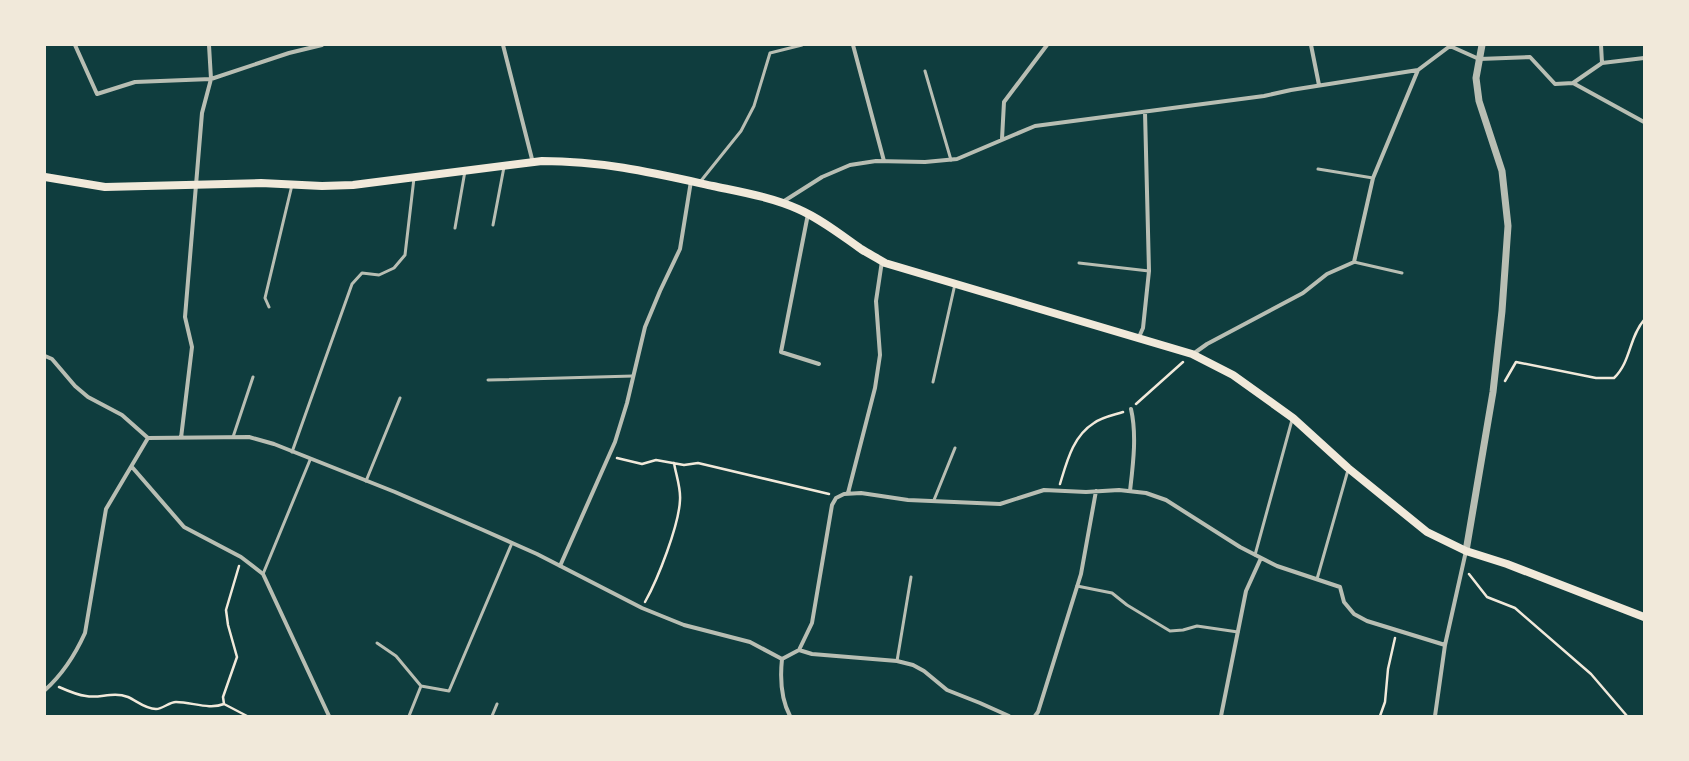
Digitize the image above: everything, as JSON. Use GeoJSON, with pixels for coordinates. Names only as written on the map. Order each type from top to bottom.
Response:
{"type":"FeatureCollection","features":[{"type":"Feature","properties":{"kind":"main road"},"geometry":{"type":"LineString","coordinates":[[45,177],[105,187],[197,186],[261,183],[292,185],[353,185],[533,163],[555,161],[595,162],[643,170],[780,203],[808,214],[882,261],[912,272],[1139,337],[1192,354],[1233,375],[1293,418],[1348,468],[1427,532],[1444,542],[1466,551],[1508,564],[1644,618]]}},
{"type":"Feature","properties":{"kind":"street"},"geometry":{"type":"LineString","coordinates":[[75,45],[97,94],[135,82],[211,79],[289,53],[322,45]]}},
{"type":"Feature","properties":{"kind":"street"},"geometry":{"type":"LineString","coordinates":[[181,438],[192,347],[185,317],[202,113],[211,79],[209,45]]}},
{"type":"Feature","properties":{"kind":"street"},"geometry":{"type":"LineString","coordinates":[[503,45],[533,163]]}},
{"type":"Feature","properties":{"kind":"street"},"geometry":{"type":"LineString","coordinates":[[853,45],[884,161]]}},
{"type":"Feature","properties":{"kind":"street"},"geometry":{"type":"LineString","coordinates":[[1002,139],[1004,102],[1047,45]]}},
{"type":"Feature","properties":{"kind":"street"},"geometry":{"type":"LineString","coordinates":[[1311,45],[1319,85]]}},
{"type":"Feature","properties":{"kind":"street"},"geometry":{"type":"LineString","coordinates":[[1192,354],[1207,344],[1303,293],[1327,274],[1354,262],[1373,178],[1418,70],[1450,45],[1479,59],[1530,57],[1555,84],[1573,83],[1602,63],[1644,58]]}},
{"type":"Feature","properties":{"kind":"street"},"geometry":{"type":"LineString","coordinates":[[1435,716],[1445,645],[1466,551],[1493,392],[1502,311],[1508,226],[1502,171],[1479,101],[1476,78],[1482,45]]}},
{"type":"Feature","properties":{"kind":"street"},"geometry":{"type":"LineString","coordinates":[[1601,45],[1602,63]]}},
{"type":"Feature","properties":{"kind":"street"},"geometry":{"type":"LineString","coordinates":[[780,203],[822,177],[850,165],[884,161],[925,162],[957,159],[1035,126],[1264,96],[1319,85],[1418,70]]}},
{"type":"Feature","properties":{"kind":"street"},"geometry":{"type":"LineString","coordinates":[[1573,83],[1644,122]]}},
{"type":"Feature","properties":{"kind":"street"},"geometry":{"type":"LineString","coordinates":[[1139,337],[1143,328],[1149,271],[1145,112]]}},
{"type":"Feature","properties":{"kind":"street"},"geometry":{"type":"LineString","coordinates":[[560,566],[609,456],[628,402],[645,327],[680,249],[691,181]]}},
{"type":"Feature","properties":{"kind":"street"},"geometry":{"type":"LineString","coordinates":[[808,214],[781,352],[819,364]]}},
{"type":"Feature","properties":{"kind":"street"},"geometry":{"type":"LineString","coordinates":[[848,493],[875,388],[880,355],[876,301],[882,261]]}},
{"type":"Feature","properties":{"kind":"street"},"geometry":{"type":"LineString","coordinates":[[45,356],[52,360],[75,386],[88,397],[122,415],[148,438],[249,437],[366,481],[512,543],[642,608],[684,625],[750,642],[782,659]]}},
{"type":"Feature","properties":{"kind":"street"},"geometry":{"type":"LineString","coordinates":[[1130,409],[1134,422],[1133,464],[1130,491]]}},
{"type":"Feature","properties":{"kind":"street"},"geometry":{"type":"LineString","coordinates":[[45,690],[65,669],[76,652],[85,633],[106,509],[148,438]]}},
{"type":"Feature","properties":{"kind":"street"},"geometry":{"type":"LineString","coordinates":[[132,467],[184,527],[241,557],[263,574],[329,716]]}},
{"type":"Feature","properties":{"kind":"street"},"geometry":{"type":"LineString","coordinates":[[782,659],[799,650],[812,623],[832,505],[836,498],[848,493],[861,492],[908,500],[1000,504],[1044,490],[1130,491],[1146,493],[1166,500],[1260,558],[1277,566],[1340,587],[1344,602],[1354,614],[1367,621],[1445,645]]}},
{"type":"Feature","properties":{"kind":"street"},"geometry":{"type":"LineString","coordinates":[[1035,716],[1038,712],[1081,574],[1096,491]]}},
{"type":"Feature","properties":{"kind":"street"},"geometry":{"type":"LineString","coordinates":[[1221,716],[1246,591],[1260,558]]}},
{"type":"Feature","properties":{"kind":"street"},"geometry":{"type":"LineString","coordinates":[[799,650],[812,654],[897,661],[913,665],[924,671],[947,690],[980,702],[1009,716]]}},
{"type":"Feature","properties":{"kind":"street"},"geometry":{"type":"LineString","coordinates":[[782,659],[781,676],[786,709],[790,716]]}},
{"type":"Feature","properties":{"kind":"lane"},"geometry":{"type":"LineString","coordinates":[[700,183],[741,131],[754,106],[770,53],[802,45]]}},
{"type":"Feature","properties":{"kind":"lane"},"geometry":{"type":"LineString","coordinates":[[925,71],[951,160]]}},
{"type":"Feature","properties":{"kind":"lane"},"geometry":{"type":"LineString","coordinates":[[493,225],[504,167]]}},
{"type":"Feature","properties":{"kind":"lane"},"geometry":{"type":"LineString","coordinates":[[1318,169],[1373,178]]}},
{"type":"Feature","properties":{"kind":"lane"},"geometry":{"type":"LineString","coordinates":[[455,228],[465,171]]}},
{"type":"Feature","properties":{"kind":"lane"},"geometry":{"type":"LineString","coordinates":[[292,452],[352,284],[362,273],[380,275],[394,268],[405,255],[414,177]]}},
{"type":"Feature","properties":{"kind":"lane"},"geometry":{"type":"LineString","coordinates":[[269,307],[265,298],[292,185]]}},
{"type":"Feature","properties":{"kind":"lane"},"geometry":{"type":"LineString","coordinates":[[1354,262],[1402,273]]}},
{"type":"Feature","properties":{"kind":"lane"},"geometry":{"type":"LineString","coordinates":[[1079,263],[1149,271]]}},
{"type":"Feature","properties":{"kind":"lane"},"geometry":{"type":"LineString","coordinates":[[933,382],[955,284]]}},
{"type":"Feature","properties":{"kind":"lane"},"geometry":{"type":"LineString","coordinates":[[488,380],[633,376]]}},
{"type":"Feature","properties":{"kind":"lane"},"geometry":{"type":"LineString","coordinates":[[233,437],[252,378]]}},
{"type":"Feature","properties":{"kind":"lane"},"geometry":{"type":"LineString","coordinates":[[366,481],[400,398]]}},
{"type":"Feature","properties":{"kind":"lane"},"geometry":{"type":"LineString","coordinates":[[1255,555],[1293,418]]}},
{"type":"Feature","properties":{"kind":"lane"},"geometry":{"type":"LineString","coordinates":[[934,500],[955,448]]}},
{"type":"Feature","properties":{"kind":"lane"},"geometry":{"type":"LineString","coordinates":[[263,574],[310,460]]}},
{"type":"Feature","properties":{"kind":"lane"},"geometry":{"type":"LineString","coordinates":[[1317,579],[1348,468]]}},
{"type":"Feature","properties":{"kind":"lane"},"geometry":{"type":"LineString","coordinates":[[377,643],[396,656],[421,686],[449,691],[512,543]]}},
{"type":"Feature","properties":{"kind":"lane"},"geometry":{"type":"LineString","coordinates":[[897,661],[911,577]]}},
{"type":"Feature","properties":{"kind":"lane"},"geometry":{"type":"LineString","coordinates":[[1077,586],[1112,593],[1127,605],[1170,631],[1183,630],[1197,626],[1238,632]]}},
{"type":"Feature","properties":{"kind":"lane"},"geometry":{"type":"LineString","coordinates":[[409,716],[421,686]]}},
{"type":"Feature","properties":{"kind":"lane"},"geometry":{"type":"LineString","coordinates":[[492,716],[497,704]]}},
{"type":"Feature","properties":{"kind":"path"},"geometry":{"type":"LineString","coordinates":[[1493,392],[1500,391],[1510,369],[1516,362],[1596,378],[1614,378],[1625,366],[1639,326],[1644,320]]}},
{"type":"Feature","properties":{"kind":"path"},"geometry":{"type":"LineString","coordinates":[[1058,490],[1074,444],[1085,430],[1095,422],[1130,409],[1192,354]]}},
{"type":"Feature","properties":{"kind":"path"},"geometry":{"type":"LineString","coordinates":[[609,456],[642,464],[656,460],[684,465],[698,463],[828,492],[836,498]]}},
{"type":"Feature","properties":{"kind":"path"},"geometry":{"type":"LineString","coordinates":[[642,608],[654,586],[678,516],[680,499],[674,463]]}},
{"type":"Feature","properties":{"kind":"path"},"geometry":{"type":"LineString","coordinates":[[224,704],[223,697],[237,657],[228,625],[226,610],[241,557]]}},
{"type":"Feature","properties":{"kind":"path"},"geometry":{"type":"LineString","coordinates":[[1463,566],[1487,597],[1515,608],[1591,674],[1628,716]]}},
{"type":"Feature","properties":{"kind":"path"},"geometry":{"type":"LineString","coordinates":[[1380,716],[1385,702],[1388,668],[1397,630]]}},
{"type":"Feature","properties":{"kind":"path"},"geometry":{"type":"LineString","coordinates":[[52,684],[68,692],[87,697],[113,694],[128,697],[146,707],[157,710],[173,702],[184,702],[209,706],[224,704],[247,716]]}}]}
